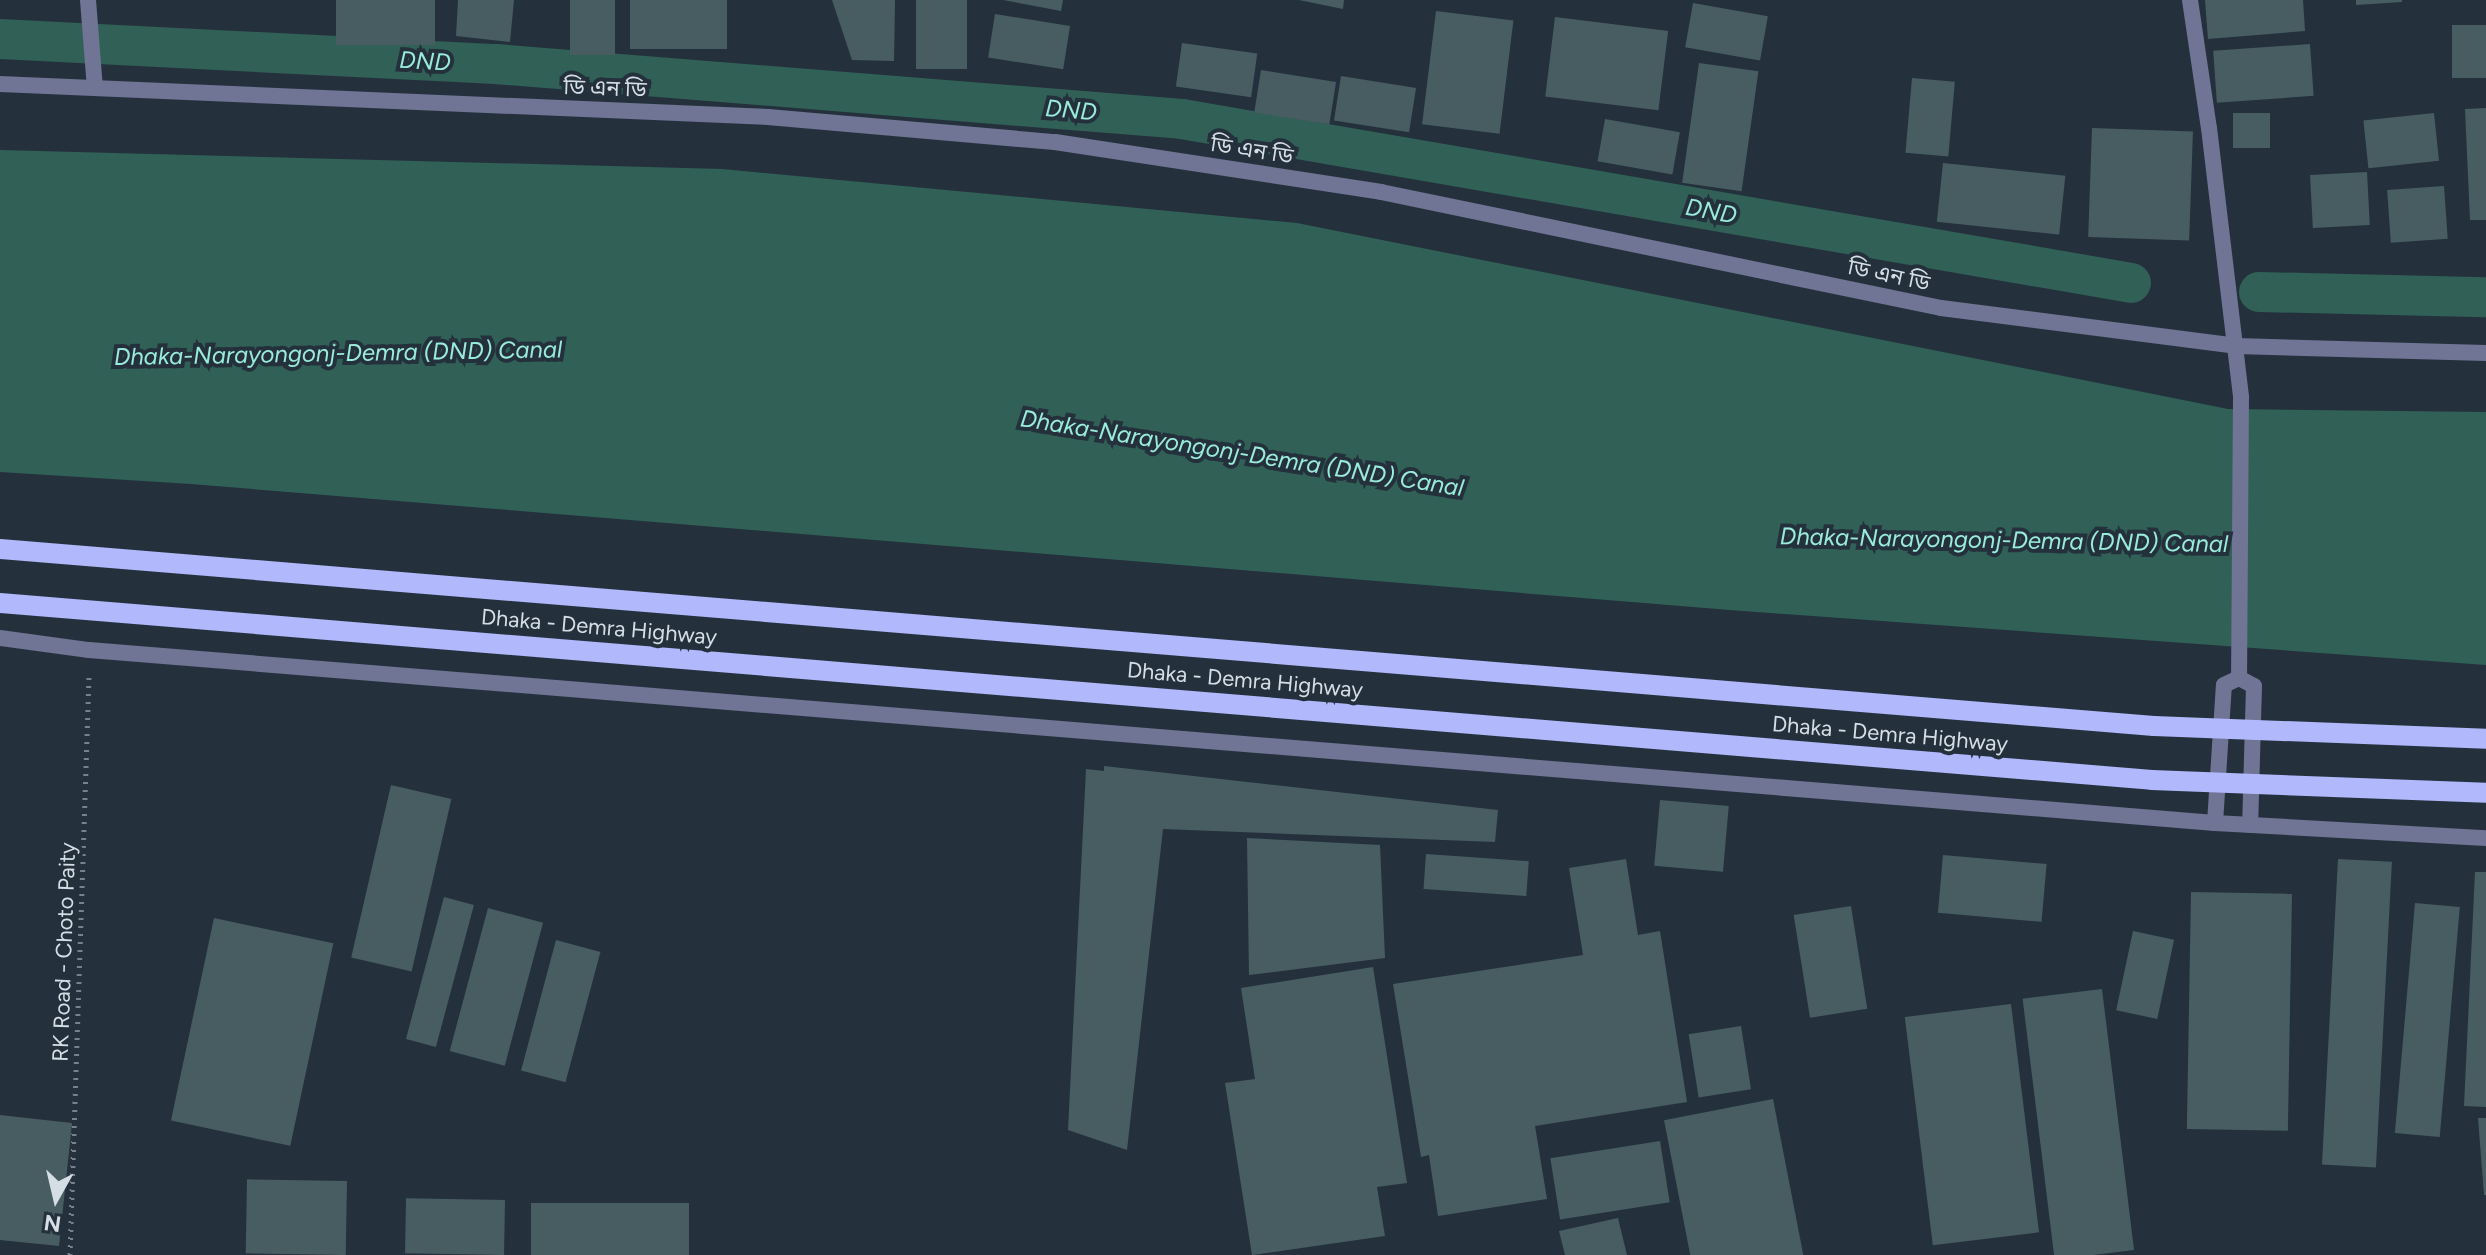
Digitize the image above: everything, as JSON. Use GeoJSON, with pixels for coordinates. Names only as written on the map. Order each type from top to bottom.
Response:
{"type":"FeatureCollection","features":[{"type":"Feature","properties":{"kind":"main road","name":"Dhaka - Demra Highway"},"geometry":{"type":"LineString","coordinates":[[0,549],[2154,726],[2486,739]]}},
{"type":"Feature","properties":{"kind":"main road","name":"Dhaka - Demra Highway"},"geometry":{"type":"LineString","coordinates":[[0,603],[2152,780],[2486,793]]}},
{"type":"Feature","properties":{"kind":"street"},"geometry":{"type":"LineString","coordinates":[[88,0],[95,88]]}},
{"type":"Feature","properties":{"kind":"street"},"geometry":{"type":"LineString","coordinates":[[2190,0],[2241,397],[2239,678]]}},
{"type":"Feature","properties":{"kind":"street","name":"ডি এন ডি"},"geometry":{"type":"LineString","coordinates":[[0,84],[768,117],[1055,142],[1381,192],[1941,308],[2236,346],[2486,353]]}},
{"type":"Feature","properties":{"kind":"street"},"geometry":{"type":"LineString","coordinates":[[0,638],[89,650],[2215,823],[2486,838]]}},
{"type":"Feature","properties":{"kind":"street"},"geometry":{"type":"LineString","coordinates":[[2215,823],[2224,685],[2239,678]]}},
{"type":"Feature","properties":{"kind":"street"},"geometry":{"type":"LineString","coordinates":[[2239,678],[2254,686],[2250,825]]}},
{"type":"Feature","properties":{"kind":"path","name":"RK Road - Choto Paity"},"geometry":{"type":"LineString","coordinates":[[70,1255],[89,650]]}},
{"type":"Feature","properties":{"kind":"water","name":"Dhaka-Narayongonj-Demra (DND) Canal"},"geometry":{"type":"Polygon","coordinates":[[[0,150],[722,169],[1297,223],[2228,409],[2486,412],[2486,665],[1730,610],[191,484],[0,472],[0,150]]]}},
{"type":"Feature","properties":{"kind":"building"},"geometry":{"type":"Polygon","coordinates":[[[336,0],[435,0],[435,45],[336,45],[336,0]]]}},
{"type":"Feature","properties":{"kind":"building"},"geometry":{"type":"Polygon","coordinates":[[[458,0],[514,0],[510,42],[456,36],[458,0]]]}},
{"type":"Feature","properties":{"kind":"building"},"geometry":{"type":"Polygon","coordinates":[[[570,0],[615,0],[615,55],[570,55],[570,0]]]}},
{"type":"Feature","properties":{"kind":"building"},"geometry":{"type":"Polygon","coordinates":[[[630,0],[727,0],[727,49],[630,49],[630,0]]]}},
{"type":"Feature","properties":{"kind":"building"},"geometry":{"type":"Polygon","coordinates":[[[832,0],[895,0],[894,61],[852,60],[832,0]]]}},
{"type":"Feature","properties":{"kind":"building"},"geometry":{"type":"Polygon","coordinates":[[[916,0],[967,0],[967,69],[916,69],[916,0]]]}},
{"type":"Feature","properties":{"kind":"building"},"geometry":{"type":"Polygon","coordinates":[[[1003,0],[1063,0],[1061,11],[1003,0]]]}},
{"type":"Feature","properties":{"kind":"building"},"geometry":{"type":"Polygon","coordinates":[[[1299,0],[1344,0],[1343,9],[1299,0]]]}},
{"type":"Feature","properties":{"kind":"building"},"geometry":{"type":"Polygon","coordinates":[[[2205,0],[2303,0],[2305,31],[2208,39],[2205,0]]]}},
{"type":"Feature","properties":{"kind":"building"},"geometry":{"type":"Polygon","coordinates":[[[2356,0],[2402,0],[2402,2],[2356,5],[2356,0]]]}},
{"type":"Feature","properties":{"kind":"building"},"geometry":{"type":"Polygon","coordinates":[[[1693,3],[1768,16],[1760,61],[1685,47],[1693,3]]]}},
{"type":"Feature","properties":{"kind":"building"},"geometry":{"type":"Polygon","coordinates":[[[1436,11],[1513,21],[1500,134],[1422,124],[1436,11]]]}},
{"type":"Feature","properties":{"kind":"building"},"geometry":{"type":"Polygon","coordinates":[[[995,14],[1070,26],[1063,69],[988,57],[995,14]]]}},
{"type":"Feature","properties":{"kind":"building"},"geometry":{"type":"Polygon","coordinates":[[[1555,17],[1668,31],[1658,110],[1545,96],[1555,17]]]}},
{"type":"Feature","properties":{"kind":"building"},"geometry":{"type":"Polygon","coordinates":[[[2452,25],[2486,25],[2486,78],[2452,78],[2452,25]]]}},
{"type":"Feature","properties":{"kind":"building"},"geometry":{"type":"Polygon","coordinates":[[[1182,43],[1257,54],[1251,97],[1176,87],[1182,43]]]}},
{"type":"Feature","properties":{"kind":"building"},"geometry":{"type":"Polygon","coordinates":[[[2310,44],[2314,96],[2217,103],[2213,51],[2310,44]]]}},
{"type":"Feature","properties":{"kind":"building"},"geometry":{"type":"Polygon","coordinates":[[[1699,63],[1758,71],[1742,191],[1682,183],[1699,63]]]}},
{"type":"Feature","properties":{"kind":"building"},"geometry":{"type":"Polygon","coordinates":[[[1261,70],[1336,82],[1329,124],[1254,112],[1261,70]]]}},
{"type":"Feature","properties":{"kind":"building"},"geometry":{"type":"Polygon","coordinates":[[[1341,76],[1416,88],[1409,132],[1334,120],[1341,76]]]}},
{"type":"Feature","properties":{"kind":"building"},"geometry":{"type":"Polygon","coordinates":[[[1912,78],[1955,82],[1948,156],[1905,153],[1912,78]]]}},
{"type":"Feature","properties":{"kind":"building"},"geometry":{"type":"Polygon","coordinates":[[[2486,108],[2486,220],[2470,220],[2465,109],[2486,108]]]}},
{"type":"Feature","properties":{"kind":"building"},"geometry":{"type":"Polygon","coordinates":[[[2233,113],[2270,113],[2270,148],[2233,148],[2233,113]]]}},
{"type":"Feature","properties":{"kind":"building"},"geometry":{"type":"Polygon","coordinates":[[[2434,113],[2439,161],[2368,168],[2363,120],[2434,113]]]}},
{"type":"Feature","properties":{"kind":"building"},"geometry":{"type":"Polygon","coordinates":[[[1605,119],[1680,132],[1672,175],[1598,161],[1605,119]]]}},
{"type":"Feature","properties":{"kind":"building"},"geometry":{"type":"Polygon","coordinates":[[[2092,128],[2193,132],[2189,240],[2088,237],[2092,128]]]}},
{"type":"Feature","properties":{"kind":"building"},"geometry":{"type":"Polygon","coordinates":[[[1943,163],[2065,176],[2059,235],[1937,222],[1943,163]]]}},
{"type":"Feature","properties":{"kind":"building"},"geometry":{"type":"Polygon","coordinates":[[[2367,172],[2370,225],[2313,228],[2310,175],[2367,172]]]}},
{"type":"Feature","properties":{"kind":"building"},"geometry":{"type":"Polygon","coordinates":[[[2444,186],[2448,239],[2391,243],[2387,190],[2444,186]]]}},
{"type":"Feature","properties":{"kind":"building"},"geometry":{"type":"Polygon","coordinates":[[[1104,766],[1498,810],[1495,842],[1163,829],[1127,1150],[1068,1130],[1086,769],[1104,771],[1104,766]]]}},
{"type":"Feature","properties":{"kind":"building"},"geometry":{"type":"Polygon","coordinates":[[[391,785],[451,799],[412,971],[351,957],[391,785]]]}},
{"type":"Feature","properties":{"kind":"building"},"geometry":{"type":"Polygon","coordinates":[[[1660,800],[1729,806],[1723,872],[1654,866],[1660,800]]]}},
{"type":"Feature","properties":{"kind":"building"},"geometry":{"type":"Polygon","coordinates":[[[1247,838],[1380,845],[1385,958],[1249,975],[1247,838]]]}},
{"type":"Feature","properties":{"kind":"building"},"geometry":{"type":"Polygon","coordinates":[[[1426,854],[1529,861],[1526,896],[1424,889],[1426,854]]]}},
{"type":"Feature","properties":{"kind":"building"},"geometry":{"type":"Polygon","coordinates":[[[1943,855],[2047,864],[2042,922],[1938,913],[1943,855]]]}},
{"type":"Feature","properties":{"kind":"building"},"geometry":{"type":"Polygon","coordinates":[[[1626,859],[1638,935],[1660,931],[1687,1102],[1535,1126],[1547,1199],[1438,1216],[1429,1155],[1421,1157],[1393,984],[1583,955],[1569,868],[1626,859]]]}},
{"type":"Feature","properties":{"kind":"building"},"geometry":{"type":"Polygon","coordinates":[[[2338,859],[2392,862],[2376,1167],[2322,1165],[2338,859]]]}},
{"type":"Feature","properties":{"kind":"building"},"geometry":{"type":"Polygon","coordinates":[[[2475,872],[2486,872],[2486,1107],[2464,1106],[2475,872]]]}},
{"type":"Feature","properties":{"kind":"building"},"geometry":{"type":"Polygon","coordinates":[[[2191,892],[2292,894],[2288,1131],[2187,1129],[2191,892]]]}},
{"type":"Feature","properties":{"kind":"building"},"geometry":{"type":"Polygon","coordinates":[[[444,897],[474,905],[436,1047],[406,1039],[444,897]]]}},
{"type":"Feature","properties":{"kind":"building"},"geometry":{"type":"Polygon","coordinates":[[[2415,903],[2460,907],[2440,1137],[2395,1133],[2415,903]]]}},
{"type":"Feature","properties":{"kind":"building"},"geometry":{"type":"Polygon","coordinates":[[[1851,906],[1867,1009],[1810,1018],[1794,915],[1851,906]]]}},
{"type":"Feature","properties":{"kind":"building"},"geometry":{"type":"Polygon","coordinates":[[[488,908],[543,923],[505,1066],[450,1051],[488,908]]]}},
{"type":"Feature","properties":{"kind":"building"},"geometry":{"type":"Polygon","coordinates":[[[214,918],[333,943],[290,1146],[171,1120],[214,918]]]}},
{"type":"Feature","properties":{"kind":"building"},"geometry":{"type":"Polygon","coordinates":[[[2133,931],[2174,940],[2157,1019],[2116,1010],[2133,931]]]}},
{"type":"Feature","properties":{"kind":"building"},"geometry":{"type":"Polygon","coordinates":[[[556,940],[600,952],[565,1082],[521,1070],[556,940]]]}},
{"type":"Feature","properties":{"kind":"building"},"geometry":{"type":"Polygon","coordinates":[[[1373,967],[1407,1183],[1377,1187],[1385,1236],[1252,1255],[1225,1083],[1255,1079],[1241,988],[1373,967]]]}},
{"type":"Feature","properties":{"kind":"building"},"geometry":{"type":"Polygon","coordinates":[[[2102,989],[2134,1250],[2094,1255],[2054,1255],[2023,999],[2102,989]]]}},
{"type":"Feature","properties":{"kind":"building"},"geometry":{"type":"Polygon","coordinates":[[[2011,1004],[2039,1232],[1933,1245],[1905,1017],[2011,1004]]]}},
{"type":"Feature","properties":{"kind":"building"},"geometry":{"type":"Polygon","coordinates":[[[1741,1026],[1751,1089],[1699,1098],[1689,1034],[1741,1026]]]}},
{"type":"Feature","properties":{"kind":"building"},"geometry":{"type":"Polygon","coordinates":[[[1773,1099],[1803,1255],[1690,1255],[1664,1120],[1773,1099]]]}},
{"type":"Feature","properties":{"kind":"building"},"geometry":{"type":"Polygon","coordinates":[[[0,1115],[72,1123],[59,1246],[0,1240],[0,1115]]]}},
{"type":"Feature","properties":{"kind":"building"},"geometry":{"type":"Polygon","coordinates":[[[2478,1118],[2486,1118],[2486,1195],[2484,1195],[2478,1118]]]}},
{"type":"Feature","properties":{"kind":"building"},"geometry":{"type":"Polygon","coordinates":[[[1660,1141],[1670,1202],[1560,1220],[1550,1158],[1660,1141]]]}},
{"type":"Feature","properties":{"kind":"building"},"geometry":{"type":"Polygon","coordinates":[[[247,1179],[347,1181],[346,1255],[246,1253],[247,1179]]]}},
{"type":"Feature","properties":{"kind":"building"},"geometry":{"type":"Polygon","coordinates":[[[406,1198],[505,1200],[504,1255],[405,1253],[406,1198]]]}},
{"type":"Feature","properties":{"kind":"building"},"geometry":{"type":"Polygon","coordinates":[[[531,1203],[689,1203],[689,1255],[531,1255],[531,1203]]]}},
{"type":"Feature","properties":{"kind":"building"},"geometry":{"type":"Polygon","coordinates":[[[1618,1218],[1627,1255],[1565,1255],[1559,1231],[1618,1218]]]}},
{"type":"Feature","properties":{"kind":"waterway","name":"DND"},"geometry":{"type":"LineString","coordinates":[[0,39],[496,64],[1182,119],[2131,283]]}},
{"type":"Feature","properties":{"kind":"waterway"},"geometry":{"type":"LineString","coordinates":[[2259,292],[2486,297]]}}]}
